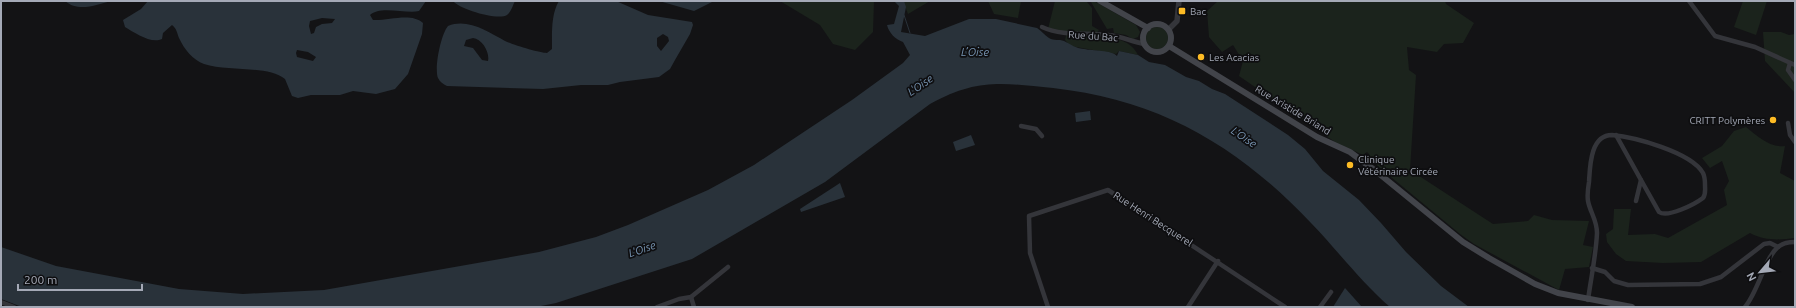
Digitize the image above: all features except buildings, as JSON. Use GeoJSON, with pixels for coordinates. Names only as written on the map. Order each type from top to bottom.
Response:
{"type":"FeatureCollection","features":[{"type":"Feature","properties":{"kind":"main road"},"geometry":{"type":"LineString","coordinates":[[1100,1],[1148,28]]}},
{"type":"Feature","properties":{"kind":"main road"},"geometry":{"type":"LineString","coordinates":[[1161,24],[1168,29],[1172,37],[1169,46],[1163,51],[1154,52],[1144,44],[1144,35],[1148,28],[1152,25],[1161,24]]}},
{"type":"Feature","properties":{"kind":"main road","name":"Rue Aristide Briand"},"geometry":{"type":"LineString","coordinates":[[1169,46],[1317,137],[1350,152],[1464,242],[1535,284],[1558,293],[1588,300],[1632,307]]}},
{"type":"Feature","properties":{"kind":"street"},"geometry":{"type":"LineString","coordinates":[[1168,29],[1177,21],[1179,1]]}},
{"type":"Feature","properties":{"kind":"street"},"geometry":{"type":"LineString","coordinates":[[1689,1],[1712,33],[1717,36],[1755,47],[1795,65]]}},
{"type":"Feature","properties":{"kind":"street","name":"Rue du Bac"},"geometry":{"type":"LineString","coordinates":[[1042,27],[1054,33],[1120,36],[1133,42],[1144,44]]}},
{"type":"Feature","properties":{"kind":"street"},"geometry":{"type":"LineString","coordinates":[[1790,63],[1788,70],[1795,80]]}},
{"type":"Feature","properties":{"kind":"street"},"geometry":{"type":"LineString","coordinates":[[1788,123],[1790,135],[1795,142]]}},
{"type":"Feature","properties":{"kind":"street"},"geometry":{"type":"LineString","coordinates":[[1021,126],[1036,129],[1042,136]]}},
{"type":"Feature","properties":{"kind":"street"},"geometry":{"type":"LineString","coordinates":[[1588,300],[1597,231],[1595,217],[1588,200],[1590,163],[1595,147],[1600,140],[1607,135],[1616,135],[1653,143],[1688,160],[1704,175],[1705,194],[1700,200],[1671,213],[1663,214],[1658,211],[1616,135]]}},
{"type":"Feature","properties":{"kind":"street"},"geometry":{"type":"LineString","coordinates":[[1636,201],[1641,180]]}},
{"type":"Feature","properties":{"kind":"street","name":"Rue Henri Becquerel"},"geometry":{"type":"LineString","coordinates":[[1048,307],[1030,253],[1029,216],[1108,190],[1218,261],[1285,307]]}},
{"type":"Feature","properties":{"kind":"street"},"geometry":{"type":"LineString","coordinates":[[1747,305],[1772,254],[1778,247],[1785,243],[1795,242]]}},
{"type":"Feature","properties":{"kind":"street"},"geometry":{"type":"LineString","coordinates":[[1592,268],[1605,272],[1614,281],[1628,285],[1673,283],[1697,285],[1721,277],[1764,244],[1770,243],[1778,247]]}},
{"type":"Feature","properties":{"kind":"street"},"geometry":{"type":"LineString","coordinates":[[1188,307],[1218,261]]}},
{"type":"Feature","properties":{"kind":"street"},"geometry":{"type":"LineString","coordinates":[[657,307],[679,299],[691,297],[728,267]]}},
{"type":"Feature","properties":{"kind":"street"},"geometry":{"type":"LineString","coordinates":[[1320,307],[1331,292]]}},
{"type":"Feature","properties":{"kind":"street"},"geometry":{"type":"LineString","coordinates":[[691,297],[694,307]]}},
{"type":"Feature","properties":{"kind":"street"},"geometry":{"type":"LineString","coordinates":[[1,302],[14,307]]}},
{"type":"Feature","properties":{"kind":"shaded area"},"geometry":{"type":"Polygon","coordinates":[[[780,1],[874,1],[873,32],[855,50],[833,44],[820,25],[780,1]]]}},
{"type":"Feature","properties":{"kind":"shaded area"},"geometry":{"type":"Polygon","coordinates":[[[903,1],[930,1],[908,14],[903,1]]]}},
{"type":"Feature","properties":{"kind":"shaded area"},"geometry":{"type":"Polygon","coordinates":[[[988,1],[1021,1],[1018,18],[994,14],[988,1]]]}},
{"type":"Feature","properties":{"kind":"shaded area"},"geometry":{"type":"Polygon","coordinates":[[[1055,1],[1087,2],[1092,8],[1092,26],[1099,30],[1093,37],[1112,38],[1124,42],[1130,45],[1138,55],[1119,51],[1116,54],[1070,46],[1065,40],[1067,32],[1048,29],[1055,1]]]}},
{"type":"Feature","properties":{"kind":"shaded area"},"geometry":{"type":"Polygon","coordinates":[[[1094,1],[1136,25],[1140,32],[1138,37],[1133,39],[1126,35],[1114,33],[1113,28],[1107,29],[1091,2],[1094,1]]]}},
{"type":"Feature","properties":{"kind":"shaded area"},"geometry":{"type":"Polygon","coordinates":[[[1218,1],[1445,1],[1446,4],[1474,23],[1463,43],[1444,44],[1437,52],[1407,47],[1409,70],[1416,75],[1410,170],[1493,224],[1528,221],[1534,215],[1552,220],[1589,221],[1583,245],[1593,247],[1589,267],[1565,269],[1559,290],[1474,244],[1368,158],[1369,154],[1367,152],[1363,155],[1335,142],[1239,76],[1243,61],[1233,45],[1222,52],[1209,37],[1207,11],[1218,1]]]}},
{"type":"Feature","properties":{"kind":"shaded area"},"geometry":{"type":"Polygon","coordinates":[[[1743,1],[1767,1],[1756,35],[1734,27],[1743,1]]]}},
{"type":"Feature","properties":{"kind":"shaded area"},"geometry":{"type":"Polygon","coordinates":[[[1157,27],[1165,30],[1168,38],[1165,46],[1157,49],[1149,46],[1146,38],[1149,30],[1157,27]]]}},
{"type":"Feature","properties":{"kind":"shaded area"},"geometry":{"type":"Polygon","coordinates":[[[1763,32],[1781,32],[1789,35],[1795,34],[1795,93],[1765,61],[1763,32]]]}},
{"type":"Feature","properties":{"kind":"shaded area"},"geometry":{"type":"Polygon","coordinates":[[[1746,127],[1769,143],[1785,146],[1780,173],[1795,181],[1795,238],[1772,239],[1756,236],[1750,233],[1701,262],[1663,263],[1626,261],[1616,254],[1607,242],[1606,234],[1613,229],[1614,209],[1631,209],[1628,235],[1655,234],[1668,238],[1727,205],[1724,190],[1729,181],[1722,161],[1710,168],[1702,158],[1722,146],[1734,131],[1746,127]]]}},
{"type":"Feature","properties":{"kind":"water"},"geometry":{"type":"Polygon","coordinates":[[[65,1],[112,1],[82,7],[70,5],[65,1]]]}},
{"type":"Feature","properties":{"kind":"water"},"geometry":{"type":"Polygon","coordinates":[[[148,1],[426,1],[419,11],[386,10],[374,12],[370,15],[373,20],[406,17],[423,23],[422,34],[408,74],[395,89],[376,94],[353,91],[340,95],[311,95],[298,98],[292,96],[285,79],[278,75],[258,70],[224,68],[200,62],[186,50],[172,25],[163,33],[162,39],[158,40],[148,39],[125,27],[123,20],[141,9],[148,1]],[[322,18],[310,21],[309,26],[311,34],[314,33],[316,27],[322,24],[332,23],[335,19],[322,18]],[[297,50],[297,57],[313,61],[316,57],[308,52],[297,50]]]}},
{"type":"Feature","properties":{"kind":"water"},"geometry":{"type":"Polygon","coordinates":[[[453,1],[515,1],[507,15],[496,16],[470,11],[453,1]]]}},
{"type":"Feature","properties":{"kind":"water"},"geometry":{"type":"Polygon","coordinates":[[[559,1],[616,1],[648,15],[692,22],[693,25],[690,34],[670,69],[659,77],[608,85],[581,85],[543,89],[447,86],[438,78],[437,67],[439,51],[445,30],[448,26],[463,24],[478,27],[514,45],[547,53],[552,49],[552,24],[556,6],[559,1]],[[663,34],[657,38],[657,46],[661,51],[669,41],[668,37],[663,34]],[[473,38],[466,40],[464,46],[473,48],[482,60],[488,61],[488,54],[485,46],[473,38]]]}},
{"type":"Feature","properties":{"kind":"water"},"geometry":{"type":"Polygon","coordinates":[[[659,1],[714,1],[694,11],[659,1]]]}},
{"type":"Feature","properties":{"kind":"water","name":"L’Oise"},"geometry":{"type":"Polygon","coordinates":[[[894,1],[904,1],[906,7],[901,32],[925,36],[969,19],[996,19],[1037,28],[1051,39],[1064,41],[1078,48],[1107,52],[1117,56],[1119,51],[1138,55],[1149,62],[1165,65],[1186,77],[1199,81],[1212,89],[1225,94],[1288,135],[1305,149],[1323,171],[1359,200],[1406,252],[1441,286],[1469,307],[1390,307],[1369,287],[1311,223],[1283,196],[1255,171],[1226,150],[1195,131],[1128,103],[1092,94],[1053,88],[1004,84],[976,86],[962,90],[930,104],[825,182],[692,259],[556,303],[536,307],[22,307],[1,299],[1,247],[56,266],[179,289],[243,294],[324,290],[539,252],[596,237],[628,225],[708,190],[754,165],[852,100],[903,63],[910,55],[903,42],[897,39],[889,31],[887,25],[894,24],[899,6],[894,1]]]}},
{"type":"Feature","properties":{"kind":"water"},"geometry":{"type":"Polygon","coordinates":[[[1090,111],[1091,120],[1076,122],[1075,113],[1090,111]]]}},
{"type":"Feature","properties":{"kind":"water"},"geometry":{"type":"Polygon","coordinates":[[[971,135],[975,145],[956,151],[953,142],[971,135]]]}},
{"type":"Feature","properties":{"kind":"water"},"geometry":{"type":"Polygon","coordinates":[[[840,183],[845,197],[801,212],[800,209],[840,183]]]}},
{"type":"Feature","properties":{"kind":"water"},"geometry":{"type":"Polygon","coordinates":[[[1345,288],[1362,307],[1333,307],[1345,288]]]}},
{"type":"Feature","properties":{"kind":"waterway"},"geometry":{"type":"LineString","coordinates":[[904,15],[910,33]]}},
{"type":"Feature","properties":{"kind":"place","name":"Bac"},"geometry":{"type":"Point","coordinates":[1182,11]}},
{"type":"Feature","properties":{"kind":"place","name":"Les Acacias"},"geometry":{"type":"Point","coordinates":[1201,57]}},
{"type":"Feature","properties":{"kind":"place","name":"CRITT Polymères"},"geometry":{"type":"Point","coordinates":[1773,120]}},
{"type":"Feature","properties":{"kind":"place","name":"Clinique Vétérinaire Circée"},"geometry":{"type":"Point","coordinates":[1350,165]}},
{"type":"Feature","properties":{"kind":"water label","name":"L'Oise"},"geometry":{"type":"Point","coordinates":[920,85]}},
{"type":"Feature","properties":{"kind":"water label","name":"L'Oise"},"geometry":{"type":"Point","coordinates":[1244,137]}},
{"type":"Feature","properties":{"kind":"water label","name":"L'Oise"},"geometry":{"type":"Point","coordinates":[642,249]}}]}
